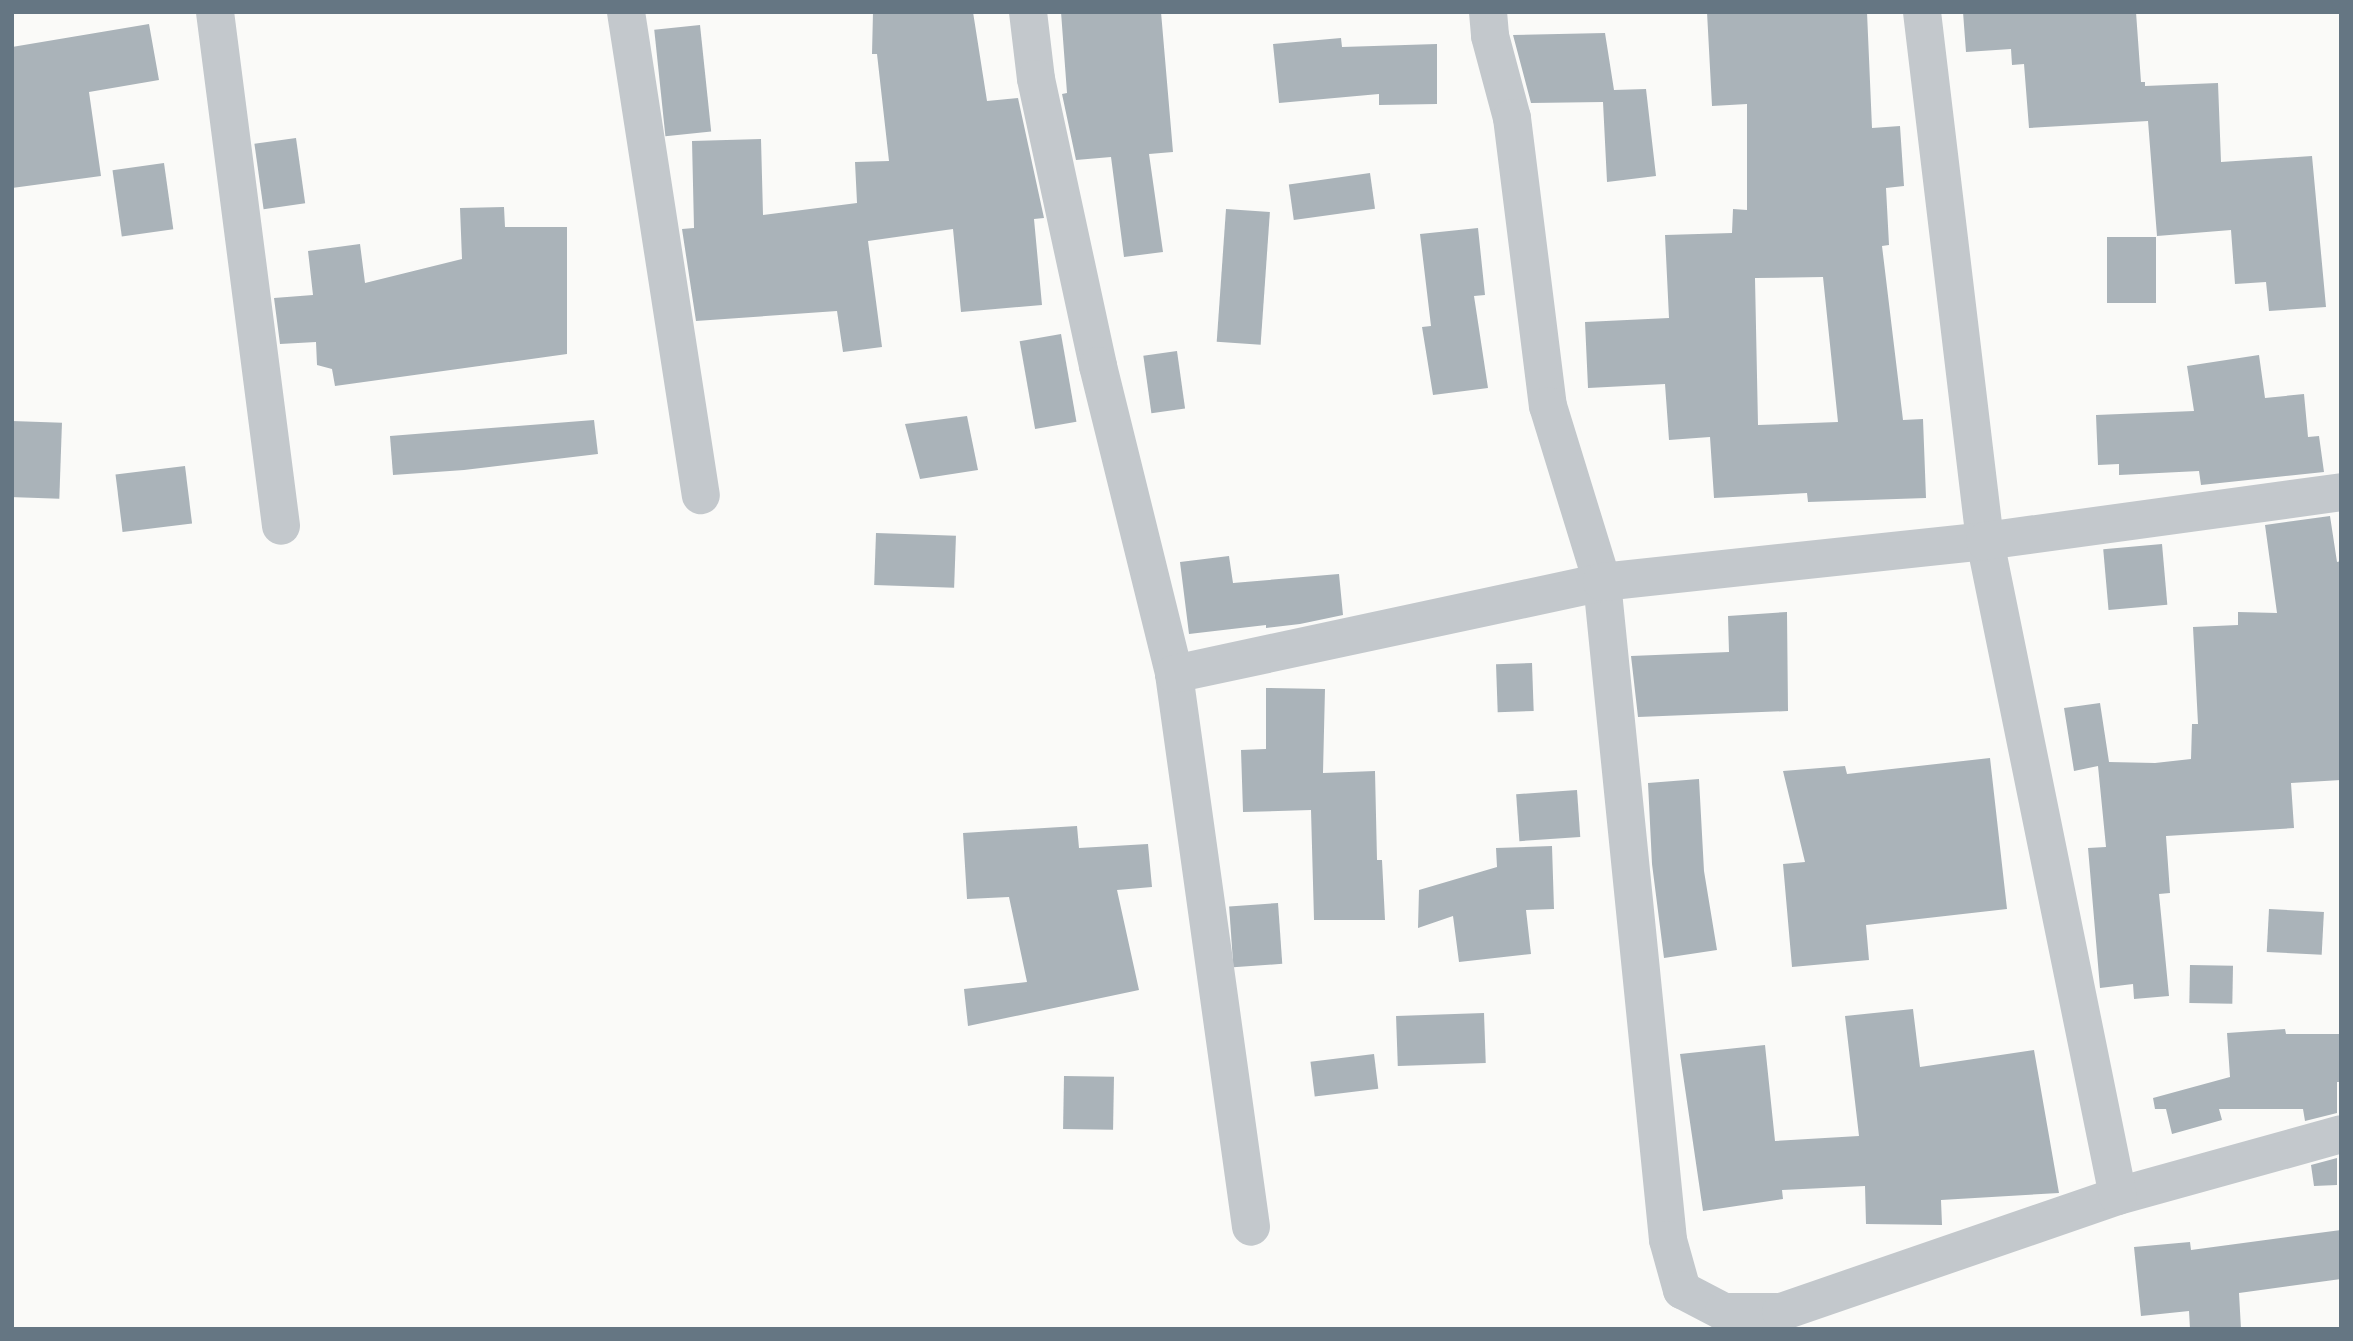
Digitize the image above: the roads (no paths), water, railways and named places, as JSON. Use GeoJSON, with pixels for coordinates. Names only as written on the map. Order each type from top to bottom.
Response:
{"type":"FeatureCollection","features":[{"type":"Feature","properties":{"kind":"street"},"geometry":{"type":"LineString","coordinates":[[215,12],[281,526]]}},
{"type":"Feature","properties":{"kind":"street"},"geometry":{"type":"LineString","coordinates":[[626,12],[701,495]]}},
{"type":"Feature","properties":{"kind":"street"},"geometry":{"type":"LineString","coordinates":[[1028,12],[1036,79],[1098,366],[1174,674],[1251,1227]]}},
{"type":"Feature","properties":{"kind":"street"},"geometry":{"type":"LineString","coordinates":[[1488,12],[1490,36],[1512,118],[1548,406],[1602,582],[1668,1240],[1682,1290],[1724,1312],[1781,1312],[2118,1196],[2341,1134]]}},
{"type":"Feature","properties":{"kind":"street"},"geometry":{"type":"LineString","coordinates":[[1922,12],[1985,541],[2118,1196]]}},
{"type":"Feature","properties":{"kind":"street"},"geometry":{"type":"LineString","coordinates":[[1174,674],[1602,582],[1985,541],[2341,492]]}}]}
